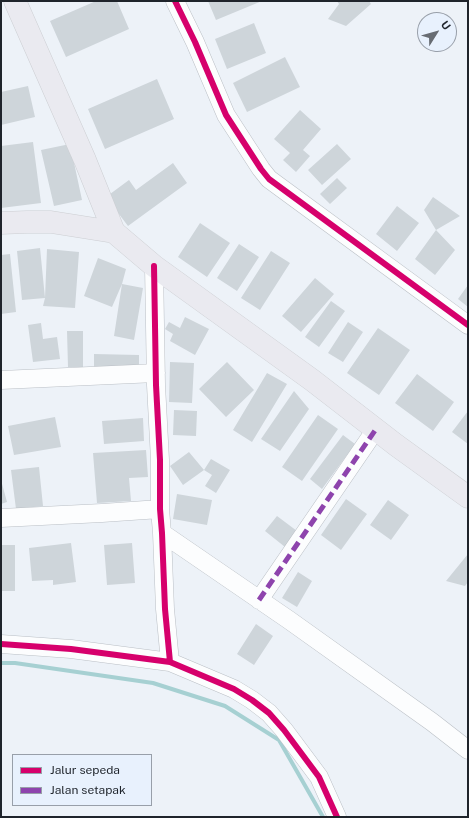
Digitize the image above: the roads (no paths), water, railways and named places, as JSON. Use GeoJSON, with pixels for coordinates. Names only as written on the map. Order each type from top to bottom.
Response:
{"type":"FeatureCollection","features":[{"type":"Feature","properties":{"kind":"main road"},"geometry":{"type":"LineString","coordinates":[[15,1],[114,232],[154,266],[312,380],[468,497]]}},
{"type":"Feature","properties":{"kind":"main road"},"geometry":{"type":"LineString","coordinates":[[1,223],[51,222],[114,232]]}},
{"type":"Feature","properties":{"kind":"street"},"geometry":{"type":"LineString","coordinates":[[175,1],[195,42],[226,115],[260,169],[269,179],[468,325]]}},
{"type":"Feature","properties":{"kind":"street"},"geometry":{"type":"LineString","coordinates":[[154,266],[154,316],[160,460],[160,509],[165,609],[170,662]]}},
{"type":"Feature","properties":{"kind":"street"},"geometry":{"type":"LineString","coordinates":[[1,380],[156,373]]}},
{"type":"Feature","properties":{"kind":"street"},"geometry":{"type":"LineString","coordinates":[[259,600],[376,429]]}},
{"type":"Feature","properties":{"kind":"street"},"geometry":{"type":"LineString","coordinates":[[1,518],[160,509]]}},
{"type":"Feature","properties":{"kind":"street"},"geometry":{"type":"LineString","coordinates":[[162,533],[289,620],[432,722],[468,750]]}},
{"type":"Feature","properties":{"kind":"street"},"geometry":{"type":"LineString","coordinates":[[1,644],[71,649],[170,662],[234,689],[269,713],[284,730],[319,778],[337,817]]}},
{"type":"Feature","properties":{"kind":"waterway"},"geometry":{"type":"LineString","coordinates":[[1,663],[15,663],[153,683],[225,706],[279,740],[323,817]]}}]}
